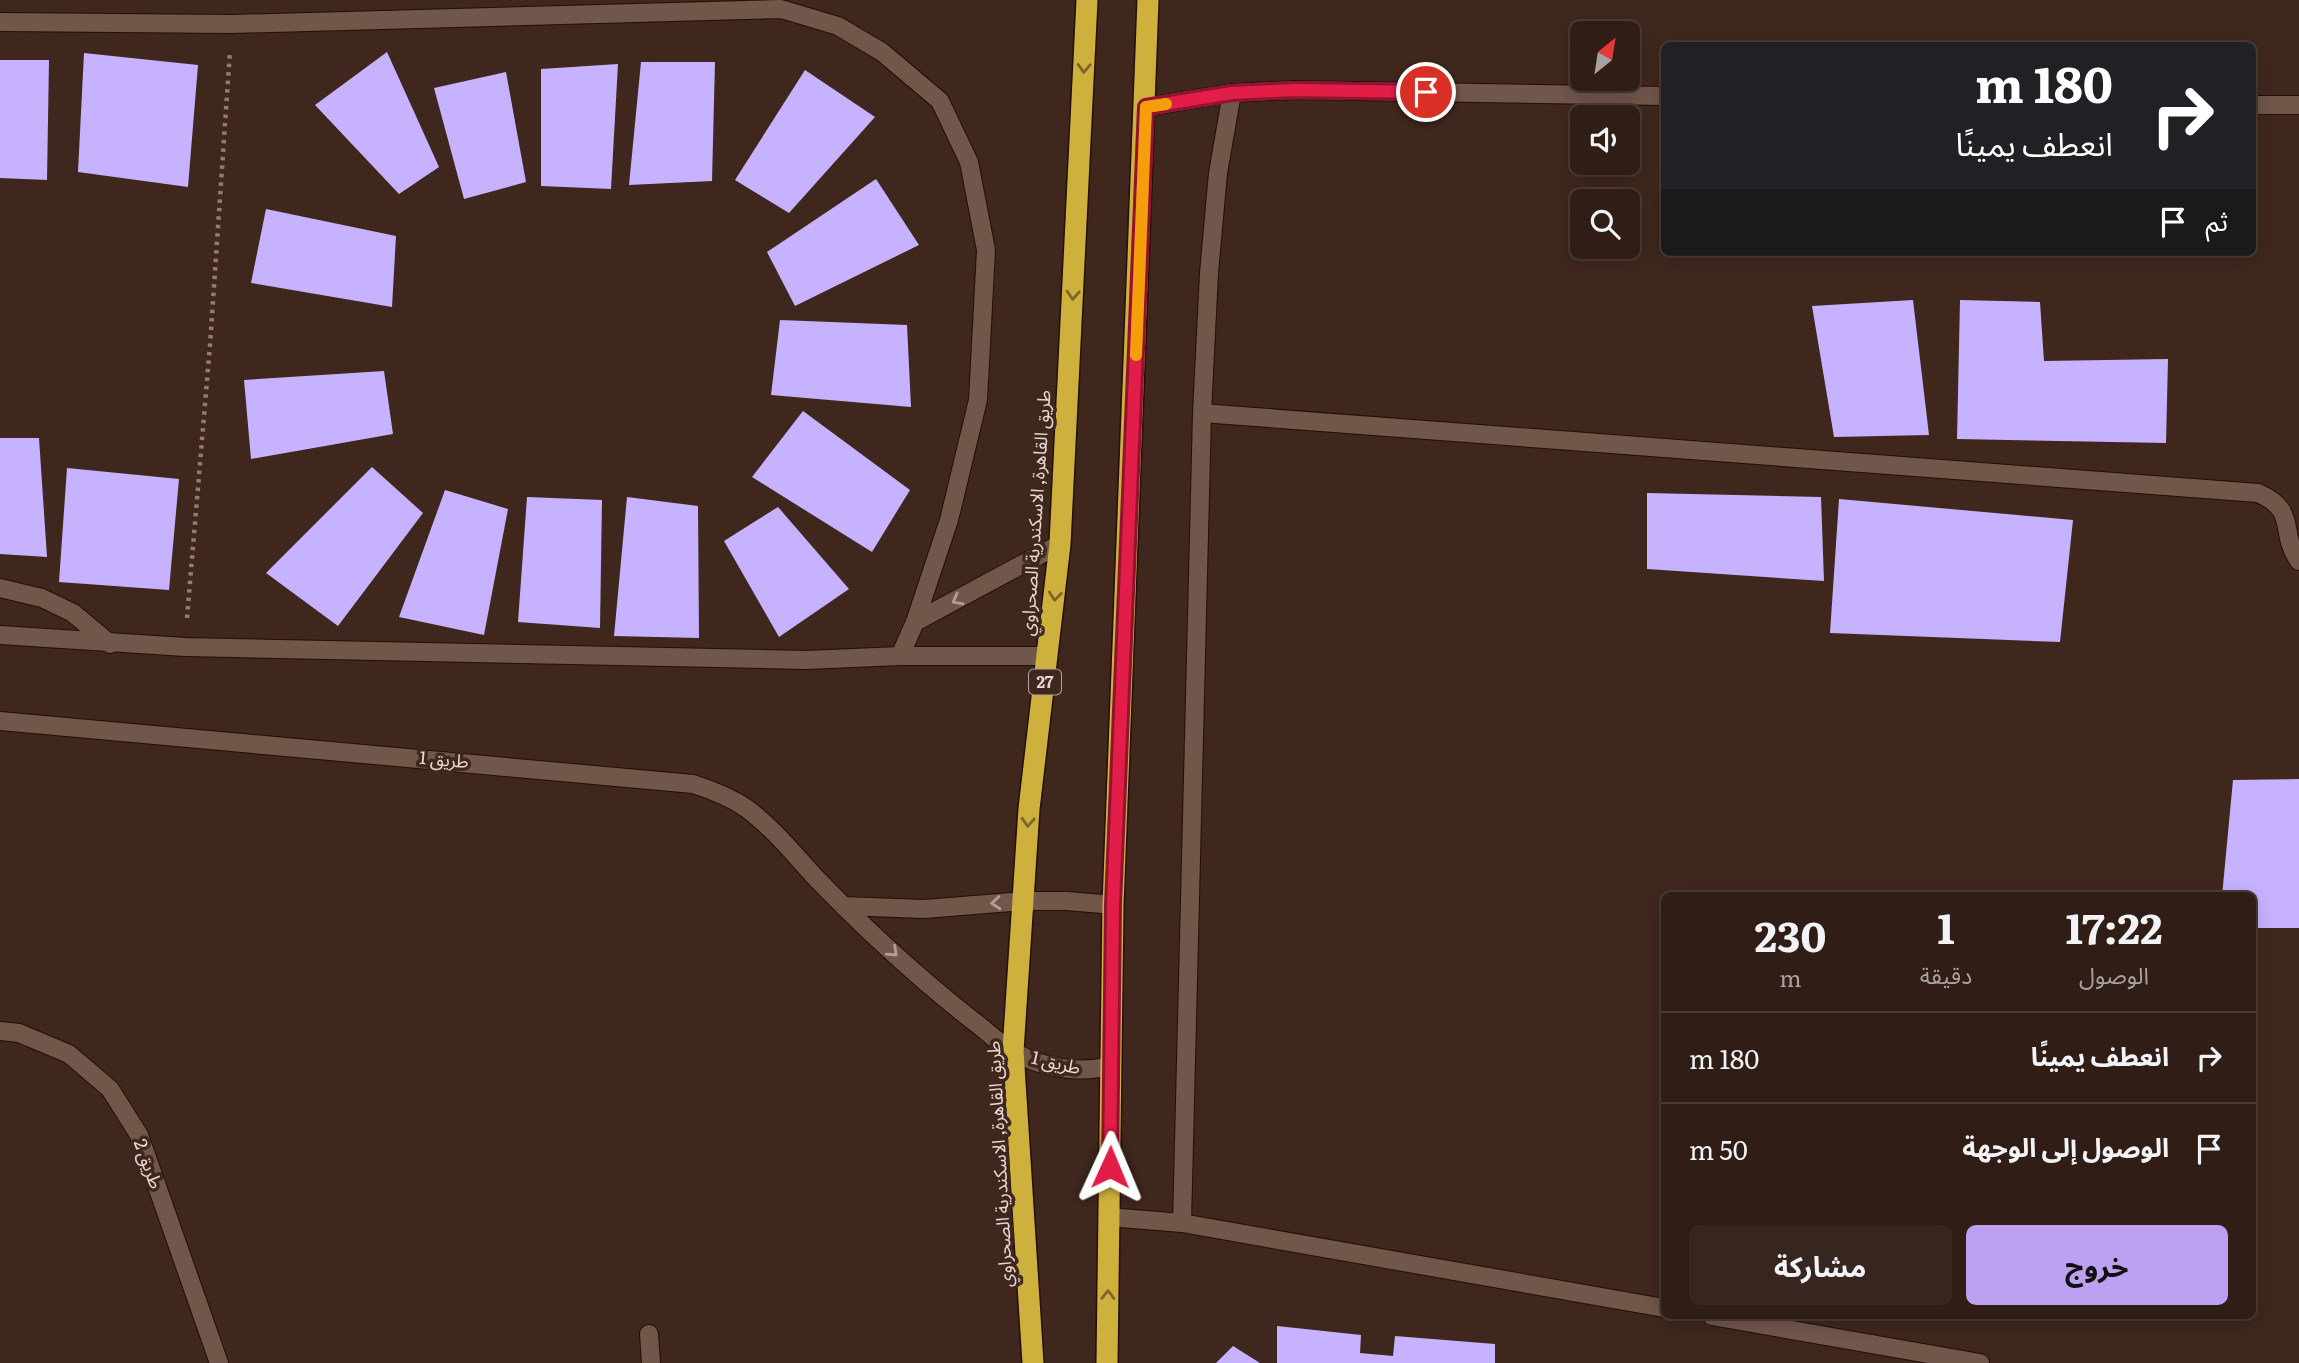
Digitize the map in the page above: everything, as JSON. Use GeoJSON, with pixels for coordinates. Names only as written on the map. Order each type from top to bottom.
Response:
{"type":"FeatureCollection","features":[{"type":"Feature","properties":{"kind":"highway","name":"طريق القاهرة, الاسكندرية الصحراوي"},"geometry":{"type":"LineString","coordinates":[[1033,1363],[1013,1051],[1029,809],[1060,544],[1087,0]]}},
{"type":"Feature","properties":{"kind":"highway"},"geometry":{"type":"LineString","coordinates":[[1107,1363],[1113,905],[1146,107],[1148,0]]}},
{"type":"Feature","properties":{"kind":"street"},"geometry":{"type":"LineString","coordinates":[[0,22],[232,24],[781,9],[838,26],[882,52],[940,101],[969,162],[986,250],[978,400],[949,520],[915,622],[900,656]]}},
{"type":"Feature","properties":{"kind":"street"},"geometry":{"type":"LineString","coordinates":[[1146,107],[1232,93],[1294,90],[1661,96]]}},
{"type":"Feature","properties":{"kind":"street"},"geometry":{"type":"LineString","coordinates":[[1182,1223],[1202,413],[1218,173],[1232,93]]}},
{"type":"Feature","properties":{"kind":"street"},"geometry":{"type":"LineString","coordinates":[[2256,105],[2299,105]]}},
{"type":"Feature","properties":{"kind":"street"},"geometry":{"type":"LineString","coordinates":[[1202,413],[2258,493],[2278,502],[2286,512],[2293,553],[2299,561]]}},
{"type":"Feature","properties":{"kind":"street"},"geometry":{"type":"LineString","coordinates":[[915,622],[1060,544]]}},
{"type":"Feature","properties":{"kind":"street"},"geometry":{"type":"LineString","coordinates":[[0,588],[42,598],[73,613],[110,644]]}},
{"type":"Feature","properties":{"kind":"street"},"geometry":{"type":"LineString","coordinates":[[0,635],[185,647],[806,660],[900,656],[1048,656]]}},
{"type":"Feature","properties":{"kind":"street","name":"طريق 1"},"geometry":{"type":"LineString","coordinates":[[0,721],[693,784],[720,793],[746,808],[768,827],[843,906],[951,1004],[1013,1051],[1038,1062],[1065,1069],[1088,1071],[1112,1066]]}},
{"type":"Feature","properties":{"kind":"street"},"geometry":{"type":"LineString","coordinates":[[843,906],[924,909],[1024,901],[1113,905]]}},
{"type":"Feature","properties":{"kind":"street","name":"طريق 2"},"geometry":{"type":"LineString","coordinates":[[0,1031],[19,1033],[69,1054],[110,1089],[139,1135],[219,1363]]}},
{"type":"Feature","properties":{"kind":"street"},"geometry":{"type":"LineString","coordinates":[[1109,1217],[1182,1223],[1661,1307]]}},
{"type":"Feature","properties":{"kind":"street"},"geometry":{"type":"LineString","coordinates":[[1729,1319],[1980,1363]]}},
{"type":"Feature","properties":{"kind":"street"},"geometry":{"type":"LineString","coordinates":[[649,1334],[651,1363]]}},
{"type":"Feature","properties":{"kind":"path"},"geometry":{"type":"LineString","coordinates":[[185,647],[210,345],[232,24]]}},
{"type":"Feature","properties":{"kind":"building"},"geometry":{"type":"Polygon","coordinates":[[[387,52],[439,167],[399,194],[315,105],[387,52]]]}},
{"type":"Feature","properties":{"kind":"building"},"geometry":{"type":"Polygon","coordinates":[[[84,53],[198,65],[188,187],[78,172],[84,53]]]}},
{"type":"Feature","properties":{"kind":"building"},"geometry":{"type":"Polygon","coordinates":[[[0,60],[49,60],[47,180],[0,178],[0,60]]]}},
{"type":"Feature","properties":{"kind":"building"},"geometry":{"type":"Polygon","coordinates":[[[641,62],[715,62],[712,181],[629,185],[641,62]]]}},
{"type":"Feature","properties":{"kind":"building"},"geometry":{"type":"Polygon","coordinates":[[[618,64],[611,189],[541,186],[541,69],[618,64]]]}},
{"type":"Feature","properties":{"kind":"building"},"geometry":{"type":"Polygon","coordinates":[[[805,70],[875,117],[789,213],[735,180],[805,70]]]}},
{"type":"Feature","properties":{"kind":"building"},"geometry":{"type":"Polygon","coordinates":[[[506,72],[526,182],[464,199],[434,88],[506,72]]]}},
{"type":"Feature","properties":{"kind":"building"},"geometry":{"type":"Polygon","coordinates":[[[876,179],[919,245],[795,306],[767,252],[876,179]]]}},
{"type":"Feature","properties":{"kind":"building"},"geometry":{"type":"Polygon","coordinates":[[[266,209],[396,236],[392,307],[251,283],[266,209]]]}},
{"type":"Feature","properties":{"kind":"building"},"geometry":{"type":"Polygon","coordinates":[[[1913,300],[1929,435],[1834,437],[1812,306],[1913,300]]]}},
{"type":"Feature","properties":{"kind":"building"},"geometry":{"type":"Polygon","coordinates":[[[1960,300],[2040,302],[2044,361],[2168,359],[2166,443],[1957,439],[1960,300]]]}},
{"type":"Feature","properties":{"kind":"building"},"geometry":{"type":"Polygon","coordinates":[[[780,320],[907,325],[911,407],[771,395],[780,320]]]}},
{"type":"Feature","properties":{"kind":"building"},"geometry":{"type":"Polygon","coordinates":[[[384,371],[393,434],[251,459],[244,380],[384,371]]]}},
{"type":"Feature","properties":{"kind":"building"},"geometry":{"type":"Polygon","coordinates":[[[803,411],[910,490],[872,552],[752,477],[803,411]]]}},
{"type":"Feature","properties":{"kind":"building"},"geometry":{"type":"Polygon","coordinates":[[[0,438],[39,438],[47,557],[0,554],[0,438]]]}},
{"type":"Feature","properties":{"kind":"building"},"geometry":{"type":"Polygon","coordinates":[[[372,467],[423,513],[338,626],[266,573],[372,467]]]}},
{"type":"Feature","properties":{"kind":"building"},"geometry":{"type":"Polygon","coordinates":[[[67,468],[179,479],[169,590],[59,582],[67,468]]]}},
{"type":"Feature","properties":{"kind":"building"},"geometry":{"type":"Polygon","coordinates":[[[445,490],[508,509],[484,635],[399,617],[445,490]]]}},
{"type":"Feature","properties":{"kind":"building"},"geometry":{"type":"Polygon","coordinates":[[[1647,493],[1821,497],[1824,581],[1647,569],[1647,493]]]}},
{"type":"Feature","properties":{"kind":"building"},"geometry":{"type":"Polygon","coordinates":[[[527,497],[602,500],[600,628],[518,622],[527,497]]]}},
{"type":"Feature","properties":{"kind":"building"},"geometry":{"type":"Polygon","coordinates":[[[627,497],[698,506],[699,638],[614,636],[627,497]]]}},
{"type":"Feature","properties":{"kind":"building"},"geometry":{"type":"Polygon","coordinates":[[[1839,499],[2073,520],[2060,642],[1830,633],[1839,499]]]}},
{"type":"Feature","properties":{"kind":"building"},"geometry":{"type":"Polygon","coordinates":[[[778,507],[849,589],[779,637],[724,541],[778,507]]]}},
{"type":"Feature","properties":{"kind":"building"},"geometry":{"type":"Polygon","coordinates":[[[2299,779],[2299,928],[2256,928],[2256,892],[2222,892],[2233,780],[2299,779]]]}},
{"type":"Feature","properties":{"kind":"building"},"geometry":{"type":"Polygon","coordinates":[[[1277,1326],[1361,1335],[1360,1353],[1393,1356],[1395,1336],[1495,1344],[1495,1363],[1277,1363],[1277,1326]]]}},
{"type":"Feature","properties":{"kind":"building"},"geometry":{"type":"Polygon","coordinates":[[[1233,1346],[1260,1363],[1216,1363],[1233,1346]]]}},
{"type":"Feature","properties":{"kind":"slow traffic"},"geometry":{"type":"LineString","coordinates":[[1136,355],[1146,107],[1166,104]]}},
{"type":"Feature","properties":{"kind":"route"},"geometry":{"type":"LineString","coordinates":[[1110,1167],[1113,905],[1146,107],[1232,93],[1294,90],[1426,92]]}}]}
